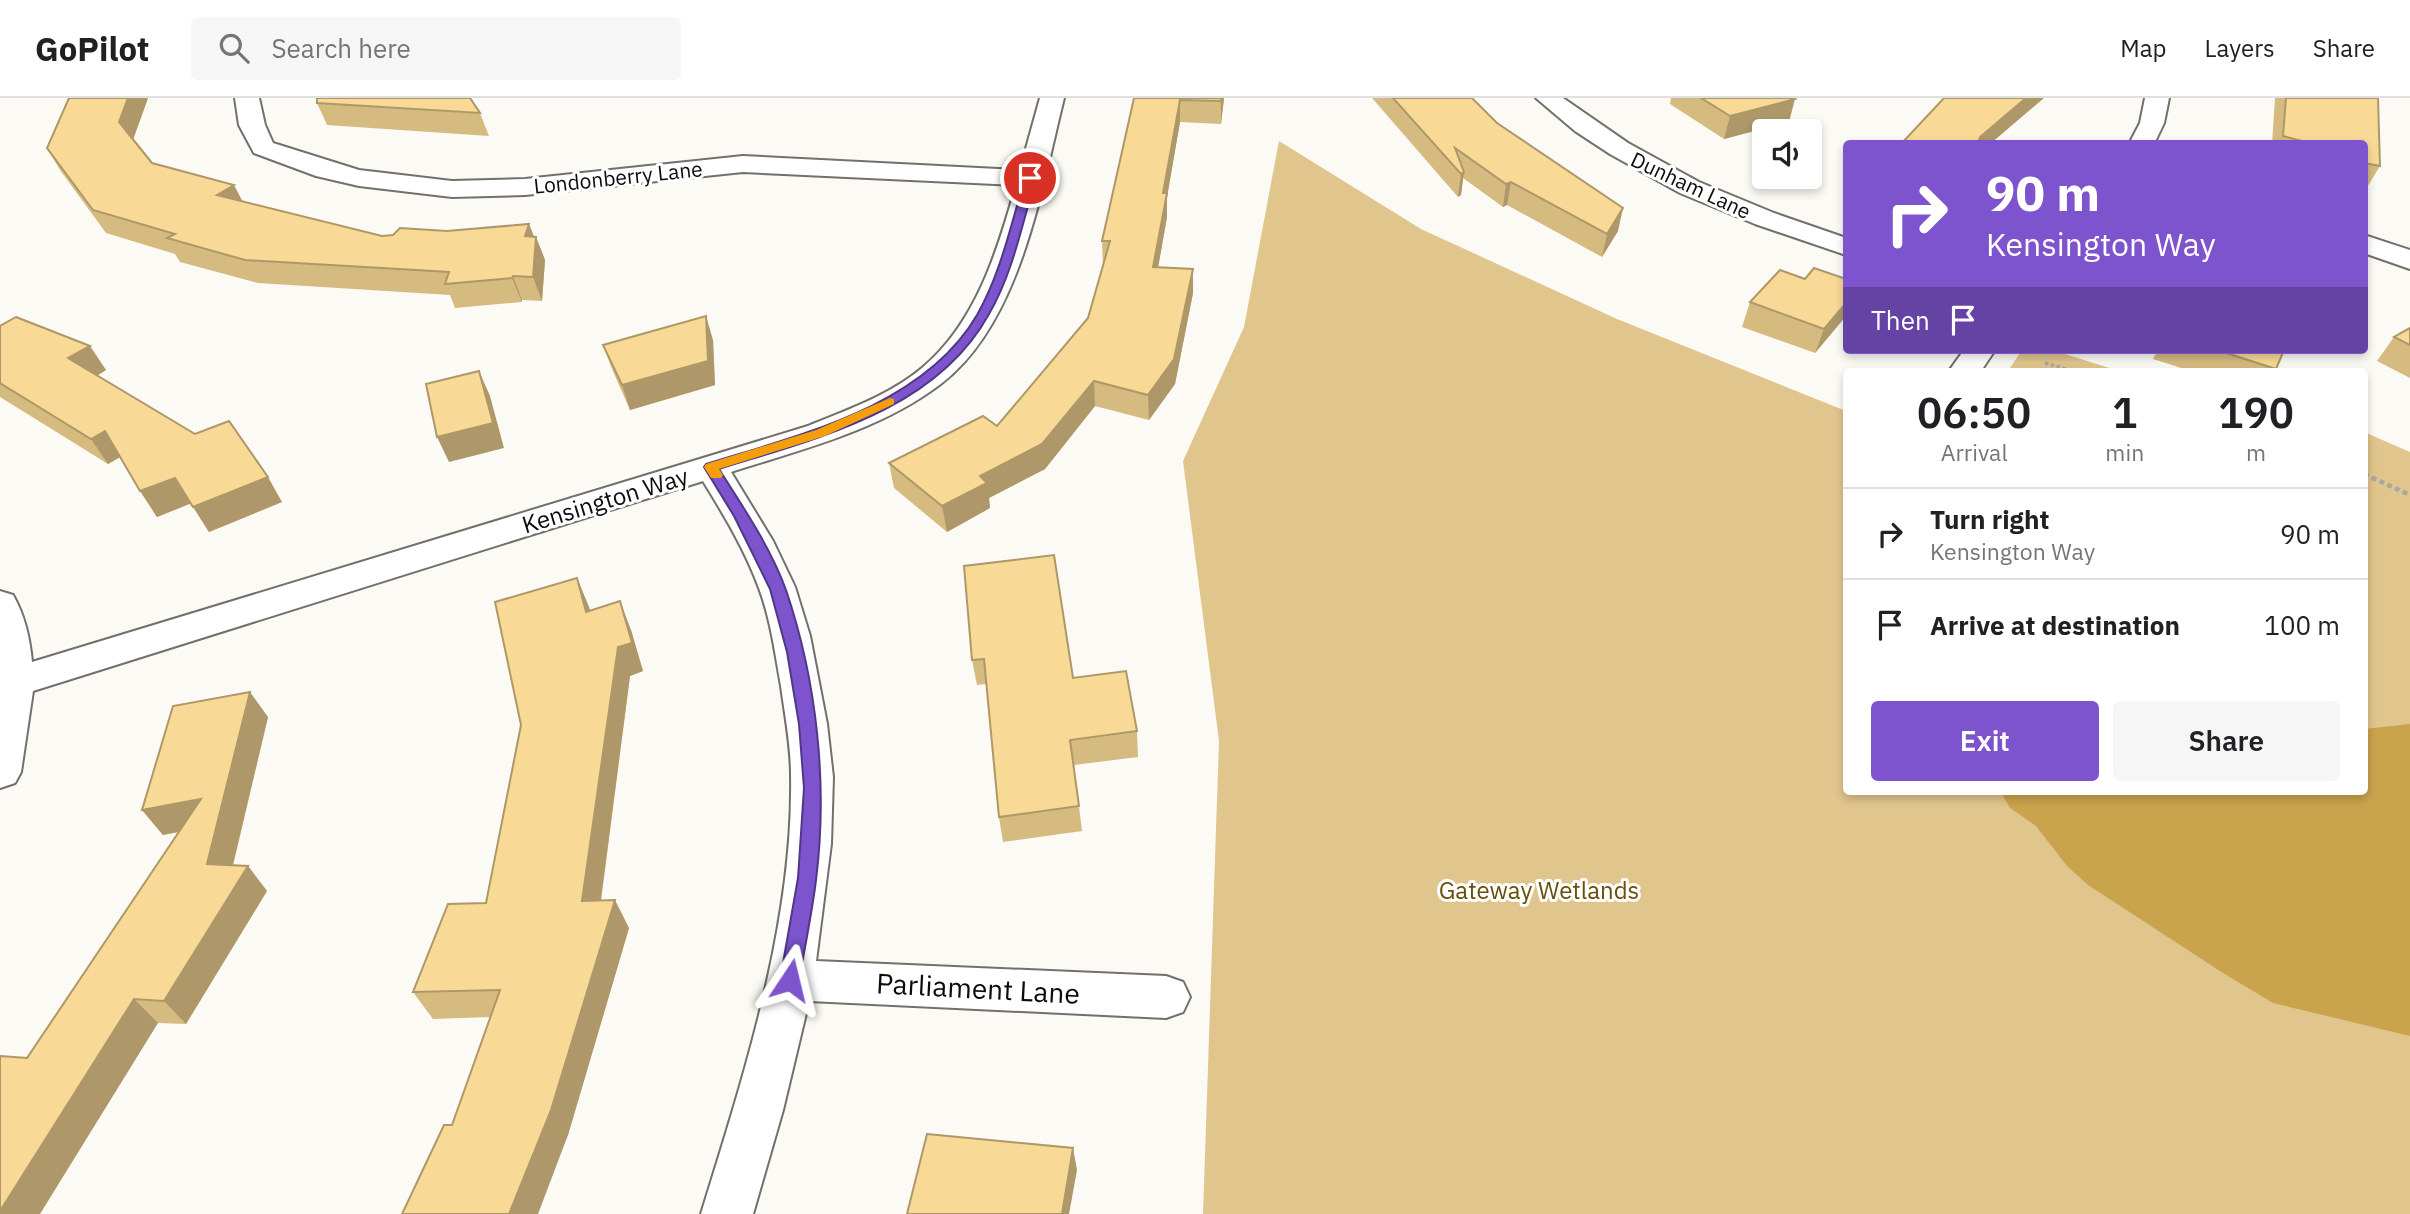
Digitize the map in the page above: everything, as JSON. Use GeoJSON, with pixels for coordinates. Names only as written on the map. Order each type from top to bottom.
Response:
{"type":"FeatureCollection","features":[{"type":"Feature","properties":{"kind":"street","name":"Londonberry Lane"},"geometry":{"type":"LineString","coordinates":[[247,98],[252,125],[263,148],[325,170],[452,189],[525,187],[743,164],[1030,178]]}},
{"type":"Feature","properties":{"kind":"street","name":"Kensington Way"},"geometry":{"type":"LineString","coordinates":[[15,682],[820,433],[910,391],[936,372],[962,346],[983,315],[1000,278],[1052,98]]}},
{"type":"Feature","properties":{"kind":"street","name":"Dunham Lane"},"geometry":{"type":"LineString","coordinates":[[1548,98],[1630,158],[1695,192],[1770,222],[1843,246]]}},
{"type":"Feature","properties":{"kind":"street"},"geometry":{"type":"LineString","coordinates":[[2143,140],[2152,123],[2157,98]]}},
{"type":"Feature","properties":{"kind":"street"},"geometry":{"type":"LineString","coordinates":[[2368,244],[2410,260]]}},
{"type":"Feature","properties":{"kind":"street"},"geometry":{"type":"LineString","coordinates":[[711,467],[742,516],[778,589],[795,652],[807,724],[813,788],[807,878],[790,980],[759,1109],[727,1214]]}},
{"type":"Feature","properties":{"kind":"street"},"geometry":{"type":"LineString","coordinates":[[0,604],[9,625],[15,682],[0,772]]}},
{"type":"Feature","properties":{"kind":"street","name":"Parliament Lane"},"geometry":{"type":"LineString","coordinates":[[790,980],[1166,997]]}},
{"type":"Feature","properties":{"kind":"path"},"geometry":{"type":"LineString","coordinates":[[2045,363],[2062,368]]}},
{"type":"Feature","properties":{"kind":"path"},"geometry":{"type":"LineString","coordinates":[[2368,476],[2410,495]]}},
{"type":"Feature","properties":{"kind":"green space","name":"Gateway Wetlands"},"geometry":{"type":"Polygon","coordinates":[[[1279,141],[1421,229],[1617,319],[1843,410],[1843,795],[2368,795],[2368,434],[2410,452],[2410,1214],[1203,1214],[1219,741],[1183,461],[1244,327],[1279,141]]]}},
{"type":"Feature","properties":{"kind":"green space"},"geometry":{"type":"Polygon","coordinates":[[[2019,354],[2065,354],[2109,368],[2010,368],[2019,354]]]}},
{"type":"Feature","properties":{"kind":"shaded area"},"geometry":{"type":"Polygon","coordinates":[[[2410,724],[2410,1036],[2273,1003],[2088,885],[2067,866],[2036,826],[2010,808],[2002,795],[2368,795],[2368,729],[2410,724]]]}},
{"type":"Feature","properties":{"kind":"building"},"geometry":{"type":"Polygon","coordinates":[[[69,98],[128,98],[119,122],[152,163],[234,185],[217,195],[382,236],[393,235],[400,228],[447,231],[529,224],[525,236],[536,237],[533,277],[513,276],[445,284],[449,272],[245,260],[167,238],[175,234],[93,210],[47,148],[69,98]]]}},
{"type":"Feature","properties":{"kind":"building"},"geometry":{"type":"Polygon","coordinates":[[[317,98],[470,98],[480,113],[317,103],[317,98]]]}},
{"type":"Feature","properties":{"kind":"building"},"geometry":{"type":"Polygon","coordinates":[[[1134,98],[1221,98],[1221,101],[1180,100],[1163,193],[1167,193],[1153,267],[1193,269],[1174,359],[1148,395],[1094,381],[1042,444],[980,476],[987,483],[942,506],[889,463],[983,416],[997,426],[1088,318],[1110,241],[1102,241],[1134,98]]]}},
{"type":"Feature","properties":{"kind":"building"},"geometry":{"type":"Polygon","coordinates":[[[1393,98],[1472,98],[1497,123],[1623,208],[1607,234],[1511,182],[1506,184],[1455,148],[1464,172],[1461,174],[1393,98]]]}},
{"type":"Feature","properties":{"kind":"building"},"geometry":{"type":"Polygon","coordinates":[[[1701,98],[1793,98],[1795,99],[1730,116],[1701,98]]]}},
{"type":"Feature","properties":{"kind":"building"},"geometry":{"type":"Polygon","coordinates":[[[1944,98],[2026,98],[1979,140],[1905,140],[1944,98]]]}},
{"type":"Feature","properties":{"kind":"building"},"geometry":{"type":"Polygon","coordinates":[[[2286,98],[2378,98],[2380,166],[2368,164],[2368,140],[2298,140],[2283,136],[2286,98]]]}},
{"type":"Feature","properties":{"kind":"building"},"geometry":{"type":"Polygon","coordinates":[[[1814,268],[1843,278],[1843,307],[1824,329],[1750,302],[1780,270],[1805,279],[1814,268]]]}},
{"type":"Feature","properties":{"kind":"building"},"geometry":{"type":"Polygon","coordinates":[[[706,316],[708,361],[622,385],[603,345],[706,316]]]}},
{"type":"Feature","properties":{"kind":"building"},"geometry":{"type":"Polygon","coordinates":[[[16,317],[90,346],[68,358],[195,434],[229,421],[268,477],[193,507],[175,478],[140,491],[105,431],[91,439],[0,383],[0,326],[16,317]]]}},
{"type":"Feature","properties":{"kind":"building"},"geometry":{"type":"Polygon","coordinates":[[[2410,328],[2410,345],[2394,337],[2410,328]]]}},
{"type":"Feature","properties":{"kind":"building"},"geometry":{"type":"Polygon","coordinates":[[[2229,354],[2282,354],[2276,368],[2229,354]]]}},
{"type":"Feature","properties":{"kind":"building"},"geometry":{"type":"Polygon","coordinates":[[[479,371],[493,423],[437,437],[426,384],[479,371]]]}},
{"type":"Feature","properties":{"kind":"building"},"geometry":{"type":"Polygon","coordinates":[[[1054,555],[1073,678],[1126,671],[1137,731],[1070,740],[1079,806],[999,817],[984,659],[972,660],[964,566],[1054,555]]]}},
{"type":"Feature","properties":{"kind":"building"},"geometry":{"type":"Polygon","coordinates":[[[577,578],[586,612],[620,601],[632,643],[618,647],[582,901],[615,900],[551,1110],[509,1214],[402,1214],[444,1125],[452,1125],[500,990],[413,992],[448,904],[486,903],[521,725],[495,602],[577,578]]]}},
{"type":"Feature","properties":{"kind":"building"},"geometry":{"type":"Polygon","coordinates":[[[250,692],[207,864],[248,866],[164,1001],[134,999],[0,1211],[0,1056],[27,1058],[201,799],[142,810],[173,706],[250,692]]]}},
{"type":"Feature","properties":{"kind":"building"},"geometry":{"type":"Polygon","coordinates":[[[927,1134],[1073,1148],[1062,1214],[907,1214],[927,1134]]]}},
{"type":"Feature","properties":{"kind":"slow traffic"},"geometry":{"type":"LineString","coordinates":[[716,475],[711,467],[820,433],[890,402]]}},
{"type":"Feature","properties":{"kind":"route"},"geometry":{"type":"LineString","coordinates":[[790,980],[807,878],[813,788],[807,724],[795,652],[778,589],[742,516],[711,467],[820,433],[910,391],[936,372],[962,346],[983,315],[1000,278],[1030,178]]}}]}
